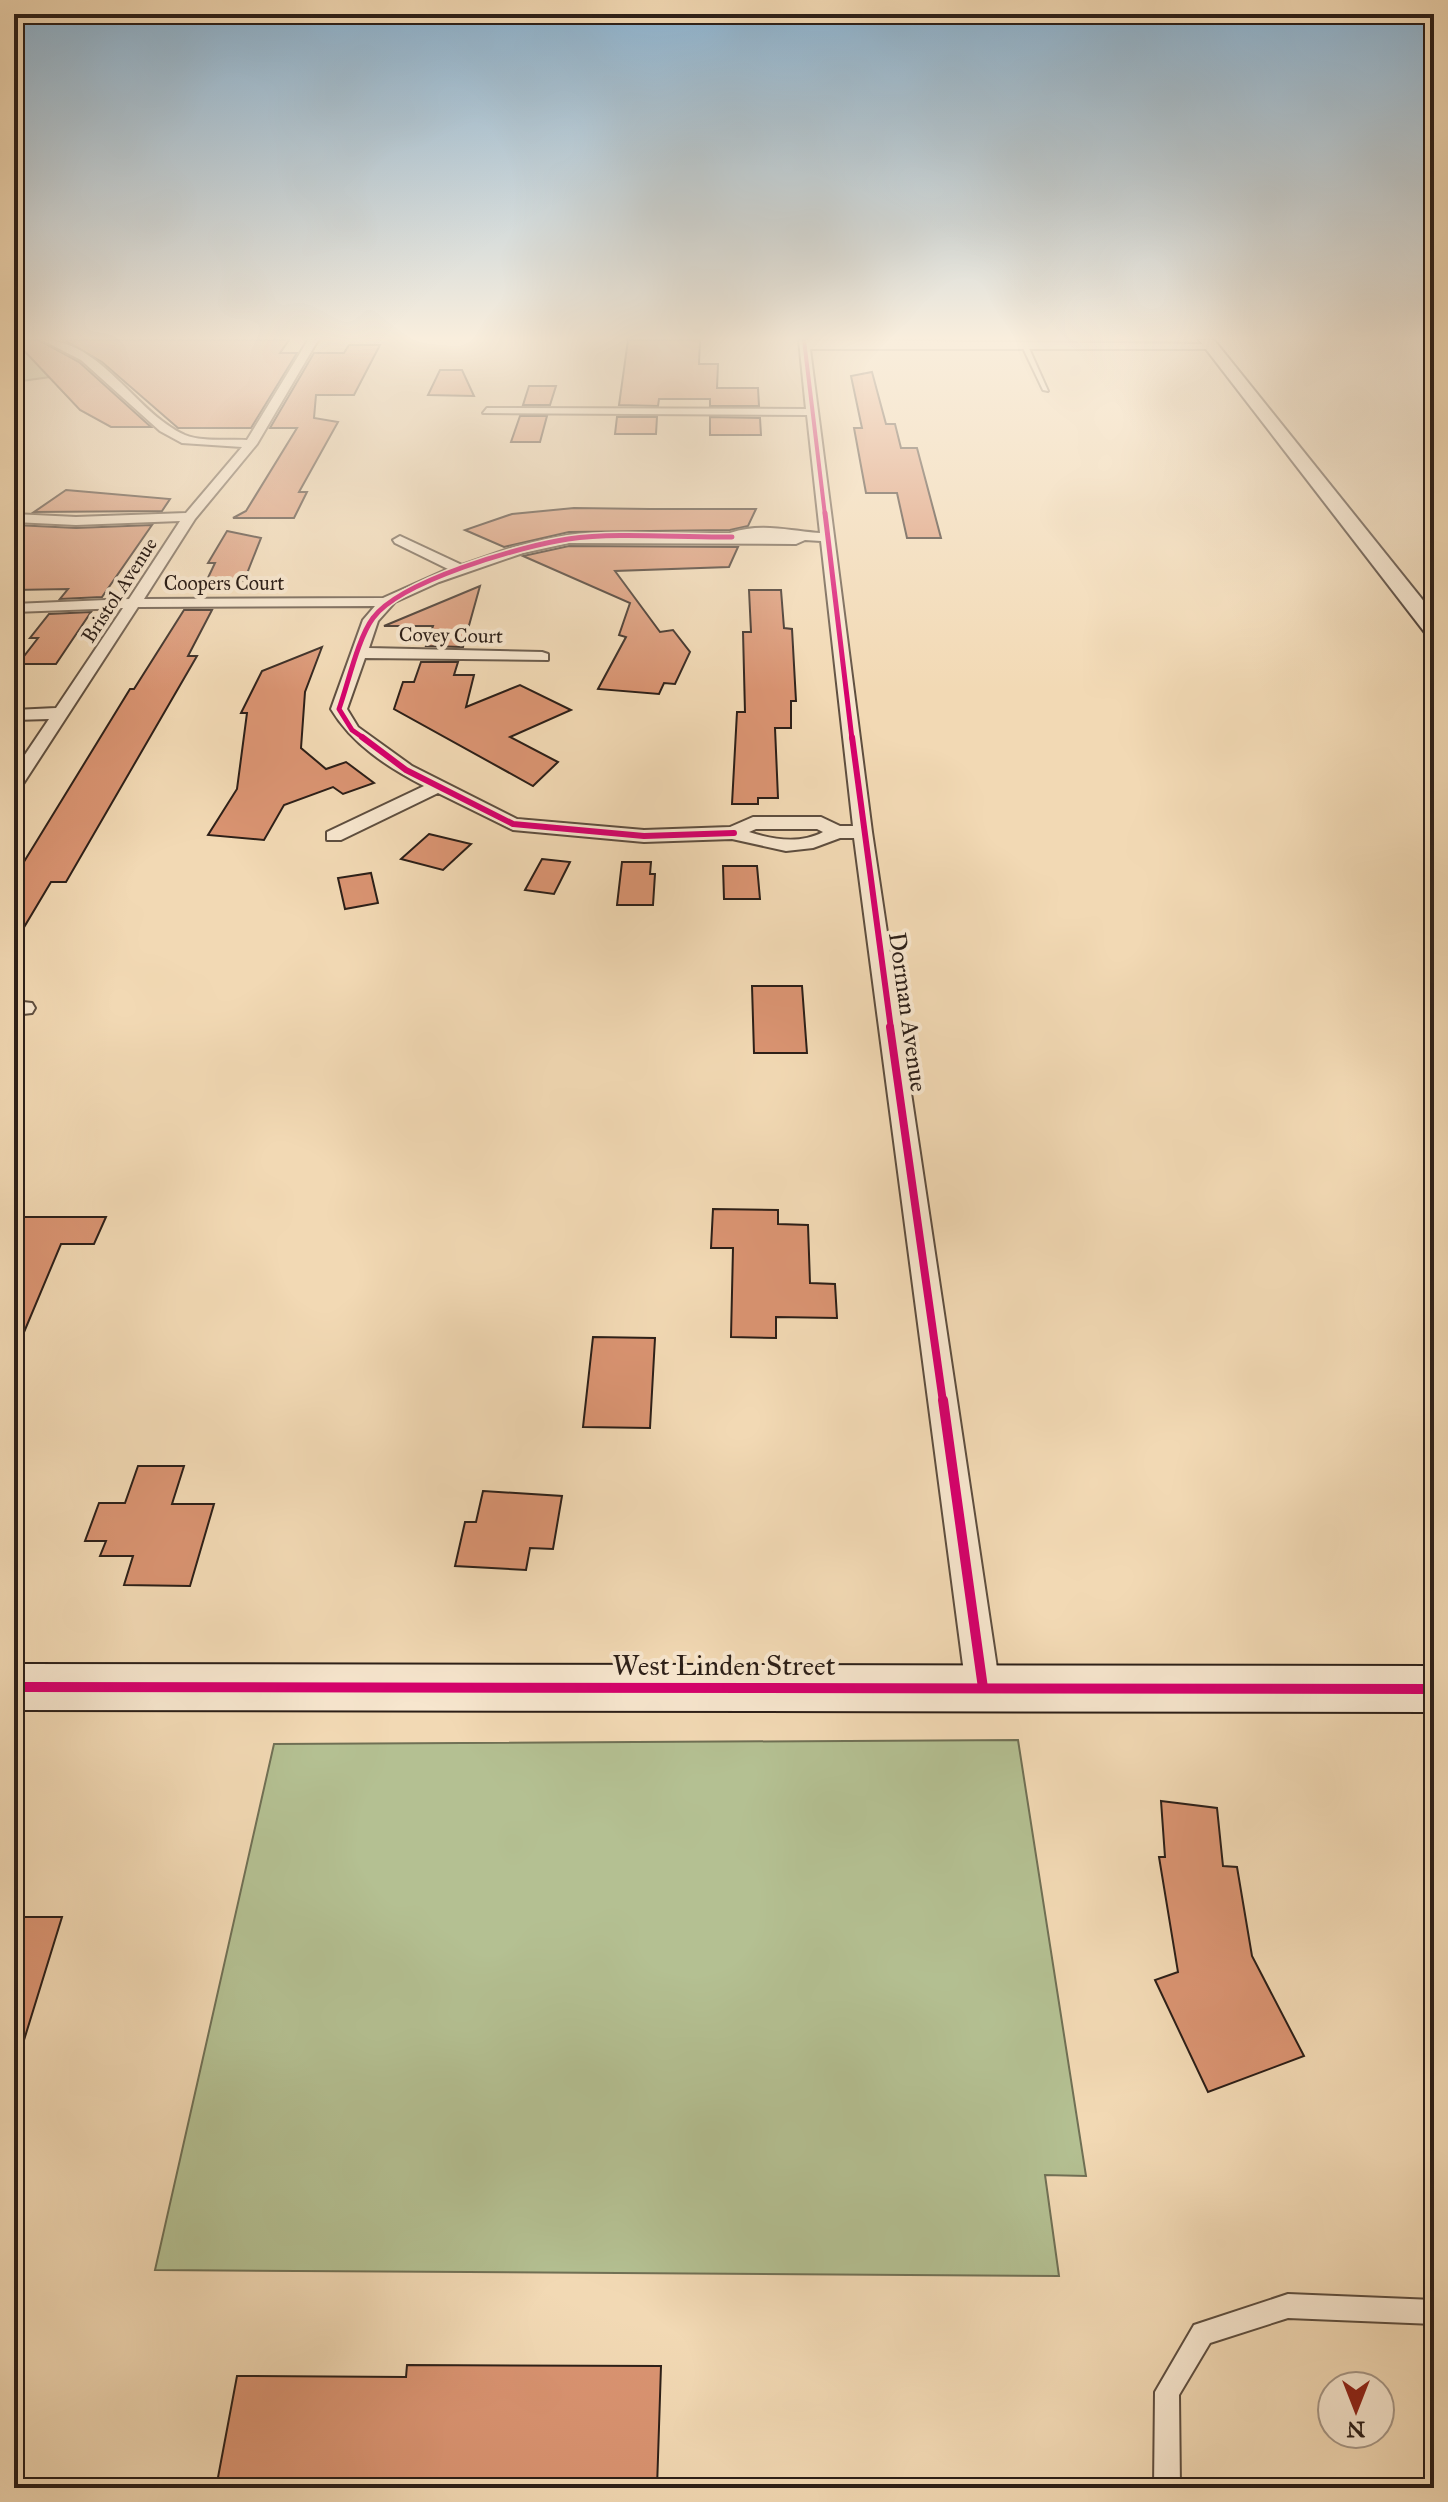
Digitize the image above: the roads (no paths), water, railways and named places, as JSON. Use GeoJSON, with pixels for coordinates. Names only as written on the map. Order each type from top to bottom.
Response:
{"type":"FeatureCollection","features":[{"type":"Feature","properties":{"kind":"main road"},"geometry":{"type":"LineString","coordinates":[[1298,457],[1434,629]]}},
{"type":"Feature","properties":{"kind":"main road","name":"West Linden Street"},"geometry":{"type":"LineString","coordinates":[[14,1687],[1434,1689]]}},
{"type":"Feature","properties":{"kind":"street","name":"Bristol Avenue"},"geometry":{"type":"LineString","coordinates":[[14,784],[190,517],[240,457]]}},
{"type":"Feature","properties":{"kind":"street","name":"Dorman Avenue"},"geometry":{"type":"LineString","coordinates":[[820,457],[863,832],[983,1688]]}},
{"type":"Feature","properties":{"kind":"street"},"geometry":{"type":"LineString","coordinates":[[14,518],[76,521],[190,517]]}},
{"type":"Feature","properties":{"kind":"street"},"geometry":{"type":"LineString","coordinates":[[829,537],[802,536],[796,532],[746,532],[732,537],[569,539],[519,550],[461,570],[387,602],[371,620],[339,709],[352,730],[406,770],[513,824],[644,836],[734,833],[753,823],[821,823],[836,832],[863,832]]}},
{"type":"Feature","properties":{"kind":"street"},"geometry":{"type":"LineString","coordinates":[[400,540],[461,570]]}},
{"type":"Feature","properties":{"kind":"street","name":"Coopers Court"},"geometry":{"type":"LineString","coordinates":[[14,608],[136,603],[387,602]]}},
{"type":"Feature","properties":{"kind":"street","name":"Covey Court"},"geometry":{"type":"LineString","coordinates":[[359,653],[542,657]]}},
{"type":"Feature","properties":{"kind":"street"},"geometry":{"type":"LineString","coordinates":[[14,715],[62,713]]}},
{"type":"Feature","properties":{"kind":"street"},"geometry":{"type":"LineString","coordinates":[[334,836],[438,786]]}},
{"type":"Feature","properties":{"kind":"lane"},"geometry":{"type":"LineString","coordinates":[[1167,2488],[1167,2392],[1202,2333],[1288,2306],[1434,2312]]}}]}
